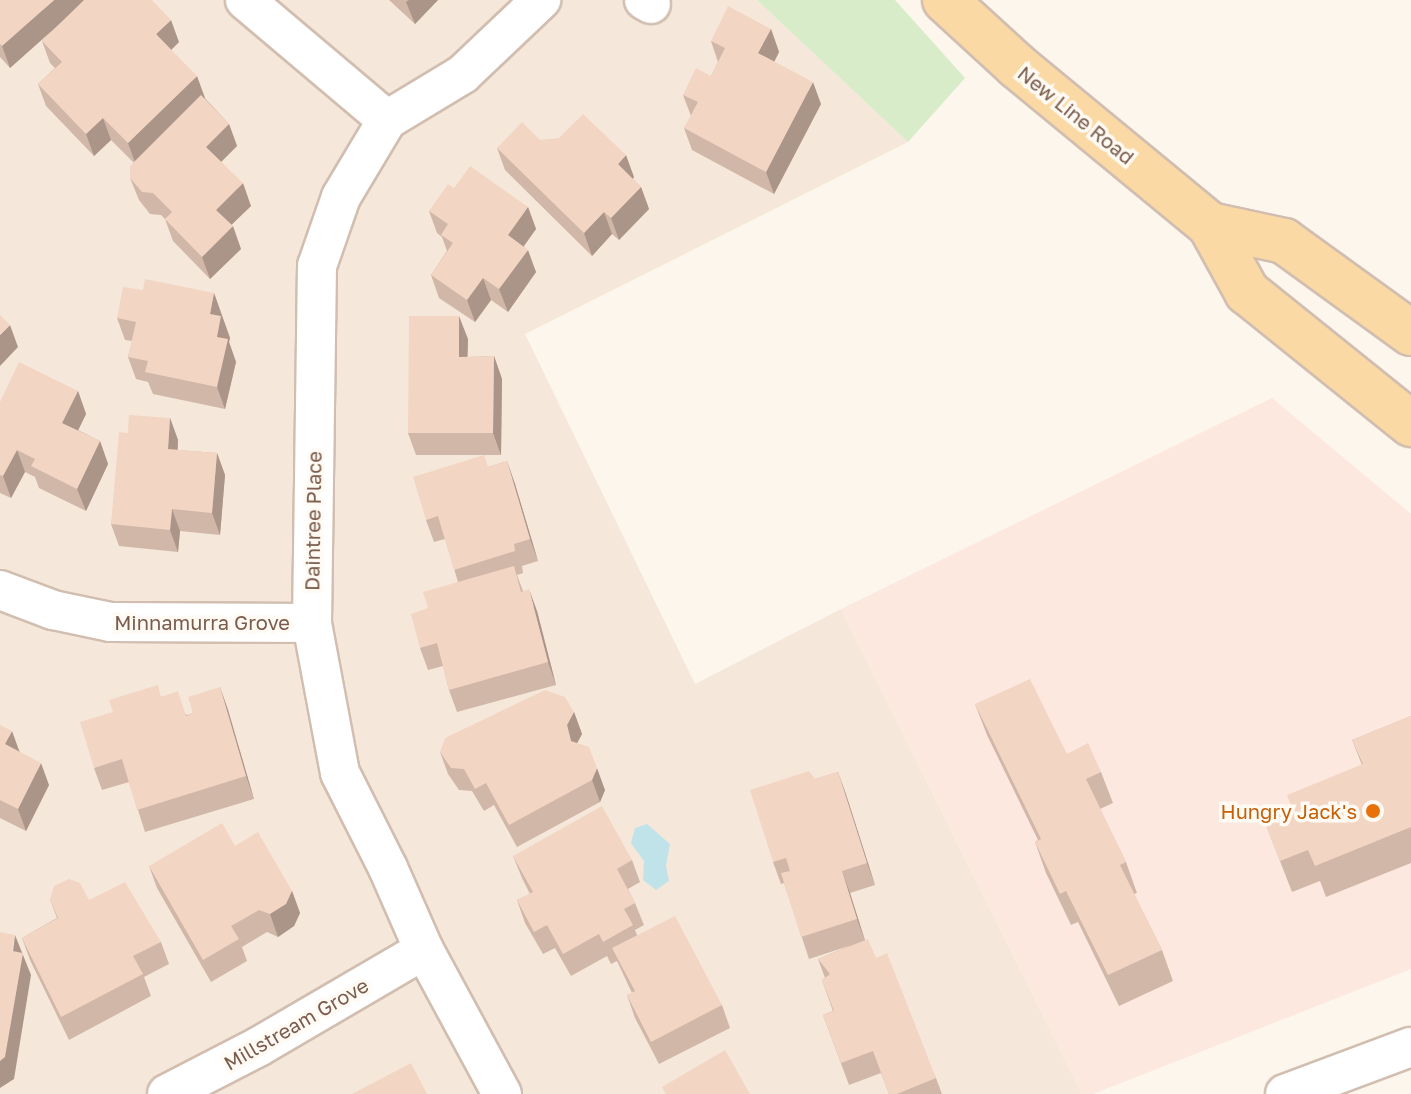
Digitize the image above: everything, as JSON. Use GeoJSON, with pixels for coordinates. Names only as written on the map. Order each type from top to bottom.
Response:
{"type":"FeatureCollection","features":[{"type":"Feature","properties":{"kind":"main road","name":"New Line Road"},"geometry":{"type":"LineString","coordinates":[[945,0],[1017,66],[1210,225],[1247,292],[1411,424]]}},
{"type":"Feature","properties":{"kind":"main road","name":"New Line Road"},"geometry":{"type":"LineString","coordinates":[[1210,225],[1284,241],[1411,333]]}},
{"type":"Feature","properties":{"kind":"street"},"geometry":{"type":"LineString","coordinates":[[245,0],[387,120]]}},
{"type":"Feature","properties":{"kind":"street","name":"Daintree Place"},"geometry":{"type":"LineString","coordinates":[[502,1094],[424,950],[388,868],[340,773],[312,623],[317,266],[341,197],[387,120],[463,74],[541,0]]}},
{"type":"Feature","properties":{"kind":"street","name":"Minnamurra Grove"},"geometry":{"type":"LineString","coordinates":[[0,590],[53,610],[110,622],[312,623]]}},
{"type":"Feature","properties":{"kind":"street","name":"Millstream Grove"},"geometry":{"type":"LineString","coordinates":[[167,1094],[258,1047],[424,950]]}},
{"type":"Feature","properties":{"kind":"street"},"geometry":{"type":"LineString","coordinates":[[1285,1094],[1411,1047]]}},
{"type":"Feature","properties":{"kind":"shaded area"},"geometry":{"type":"Polygon","coordinates":[[[0,0],[757,0],[908,142],[525,334],[695,684],[841,609],[1082,1094],[0,1094],[0,0]]]}},
{"type":"Feature","properties":{"kind":"shaded area"},"geometry":{"type":"Polygon","coordinates":[[[1272,398],[1411,514],[1411,969],[1093,1094],[1082,1094],[841,609],[1272,398]]]}},
{"type":"Feature","properties":{"kind":"green space"},"geometry":{"type":"Polygon","coordinates":[[[757,0],[895,0],[965,78],[908,142],[757,0]]]}},
{"type":"Feature","properties":{"kind":"water"},"geometry":{"type":"Polygon","coordinates":[[[647,824],[670,844],[666,866],[669,881],[656,890],[643,880],[644,861],[631,843],[635,828],[647,824]]]}},
{"type":"Feature","properties":{"kind":"building"},"geometry":{"type":"Polygon","coordinates":[[[0,0],[54,0],[2,46],[0,0]]]}},
{"type":"Feature","properties":{"kind":"building"},"geometry":{"type":"Polygon","coordinates":[[[84,0],[152,0],[171,20],[156,34],[197,76],[128,143],[103,118],[86,134],[38,84],[62,62],[42,41],[84,0]]]}},
{"type":"Feature","properties":{"kind":"building"},"geometry":{"type":"Polygon","coordinates":[[[728,6],[771,29],[758,53],[813,82],[766,172],[684,128],[698,102],[683,95],[696,68],[711,76],[725,48],[711,41],[728,6]]]}},
{"type":"Feature","properties":{"kind":"building"},"geometry":{"type":"Polygon","coordinates":[[[201,95],[229,124],[206,147],[243,183],[216,210],[233,226],[202,257],[165,219],[172,212],[153,193],[142,192],[130,178],[130,166],[201,95]]]}},
{"type":"Feature","properties":{"kind":"building"},"geometry":{"type":"Polygon","coordinates":[[[583,114],[626,155],[618,164],[641,187],[611,218],[604,212],[584,233],[497,148],[522,122],[540,140],[559,138],[583,114]]]}},
{"type":"Feature","properties":{"kind":"building"},"geometry":{"type":"Polygon","coordinates":[[[470,166],[528,207],[508,235],[528,250],[499,289],[483,278],[467,300],[431,275],[453,243],[441,235],[448,224],[429,211],[448,184],[454,188],[470,166]]]}},
{"type":"Feature","properties":{"kind":"building"},"geometry":{"type":"Polygon","coordinates":[[[145,279],[214,293],[210,314],[221,316],[217,337],[228,339],[217,387],[145,372],[148,361],[128,357],[136,322],[117,318],[123,287],[143,290],[145,279]]]}},
{"type":"Feature","properties":{"kind":"building"},"geometry":{"type":"Polygon","coordinates":[[[0,315],[10,325],[0,335],[0,315]]]}},
{"type":"Feature","properties":{"kind":"building"},"geometry":{"type":"Polygon","coordinates":[[[409,316],[459,316],[459,357],[494,356],[493,433],[408,433],[409,316]]]}},
{"type":"Feature","properties":{"kind":"building"},"geometry":{"type":"Polygon","coordinates":[[[19,362],[78,391],[62,423],[100,441],[77,489],[31,466],[35,459],[17,450],[3,476],[0,475],[0,402],[19,362]]]}},
{"type":"Feature","properties":{"kind":"building"},"geometry":{"type":"Polygon","coordinates":[[[129,415],[170,418],[168,449],[217,453],[212,513],[172,509],[170,530],[111,524],[119,432],[128,433],[129,415]]]}},
{"type":"Feature","properties":{"kind":"building"},"geometry":{"type":"Polygon","coordinates":[[[484,455],[488,467],[507,461],[530,539],[514,544],[515,551],[454,570],[438,516],[426,520],[413,477],[484,455]]]}},
{"type":"Feature","properties":{"kind":"building"},"geometry":{"type":"Polygon","coordinates":[[[514,566],[521,592],[529,589],[548,662],[449,690],[437,643],[420,648],[411,614],[428,608],[423,592],[514,566]]]}},
{"type":"Feature","properties":{"kind":"building"},"geometry":{"type":"Polygon","coordinates":[[[1030,679],[1067,754],[1088,743],[1101,772],[1086,779],[1126,862],[1120,865],[1162,950],[1108,975],[1066,891],[1060,894],[1035,842],[1041,839],[975,704],[1030,679]]]}},
{"type":"Feature","properties":{"kind":"building"},"geometry":{"type":"Polygon","coordinates":[[[158,685],[161,697],[178,691],[186,716],[193,713],[188,697],[220,687],[246,776],[137,810],[122,759],[94,768],[80,722],[113,712],[109,700],[158,685]]]}},
{"type":"Feature","properties":{"kind":"building"},"geometry":{"type":"Polygon","coordinates":[[[545,690],[565,697],[574,712],[567,725],[571,741],[589,747],[597,768],[592,780],[509,825],[486,783],[475,789],[464,769],[451,768],[440,752],[445,738],[545,690]]]}},
{"type":"Feature","properties":{"kind":"building"},"geometry":{"type":"Polygon","coordinates":[[[1411,716],[1411,827],[1315,866],[1308,850],[1280,861],[1264,820],[1292,808],[1287,795],[1363,764],[1352,740],[1411,716]]]}},
{"type":"Feature","properties":{"kind":"building"},"geometry":{"type":"Polygon","coordinates":[[[0,725],[12,731],[5,744],[41,763],[18,809],[0,800],[0,725]]]}},
{"type":"Feature","properties":{"kind":"building"},"geometry":{"type":"Polygon","coordinates":[[[809,771],[815,779],[838,772],[867,863],[842,871],[857,919],[801,937],[781,873],[790,871],[786,858],[773,862],[750,790],[809,771]]]}},
{"type":"Feature","properties":{"kind":"building"},"geometry":{"type":"Polygon","coordinates":[[[602,806],[632,860],[617,869],[635,903],[624,909],[633,925],[603,942],[599,934],[563,954],[547,925],[534,932],[517,900],[533,892],[513,856],[602,806]]]}},
{"type":"Feature","properties":{"kind":"building"},"geometry":{"type":"Polygon","coordinates":[[[222,823],[235,846],[258,832],[292,891],[286,904],[270,914],[259,910],[231,926],[239,939],[203,960],[149,866],[222,823]]]}},
{"type":"Feature","properties":{"kind":"building"},"geometry":{"type":"Polygon","coordinates":[[[69,879],[80,883],[89,900],[125,882],[161,942],[133,956],[143,974],[61,1017],[22,938],[58,918],[50,899],[54,886],[69,879]]]}},
{"type":"Feature","properties":{"kind":"building"},"geometry":{"type":"Polygon","coordinates":[[[675,916],[722,1005],[651,1042],[627,995],[635,991],[612,948],[675,916]]]}},
{"type":"Feature","properties":{"kind":"building"},"geometry":{"type":"Polygon","coordinates":[[[0,932],[15,935],[12,951],[23,953],[5,1057],[0,1061],[0,932]]]}},
{"type":"Feature","properties":{"kind":"building"},"geometry":{"type":"Polygon","coordinates":[[[868,939],[876,958],[887,953],[936,1078],[897,1094],[889,1094],[873,1051],[841,1063],[823,1015],[834,1011],[822,980],[830,974],[818,959],[868,939]]]}},
{"type":"Feature","properties":{"kind":"building"},"geometry":{"type":"Polygon","coordinates":[[[725,1050],[750,1094],[666,1094],[662,1087],[725,1050]]]}},
{"type":"Feature","properties":{"kind":"building"},"geometry":{"type":"Polygon","coordinates":[[[411,1063],[427,1094],[352,1094],[411,1063]]]}},
{"type":"Feature","properties":{"kind":"place","name":"Hungry Jack's"},"geometry":{"type":"Point","coordinates":[1373,811]}}]}
